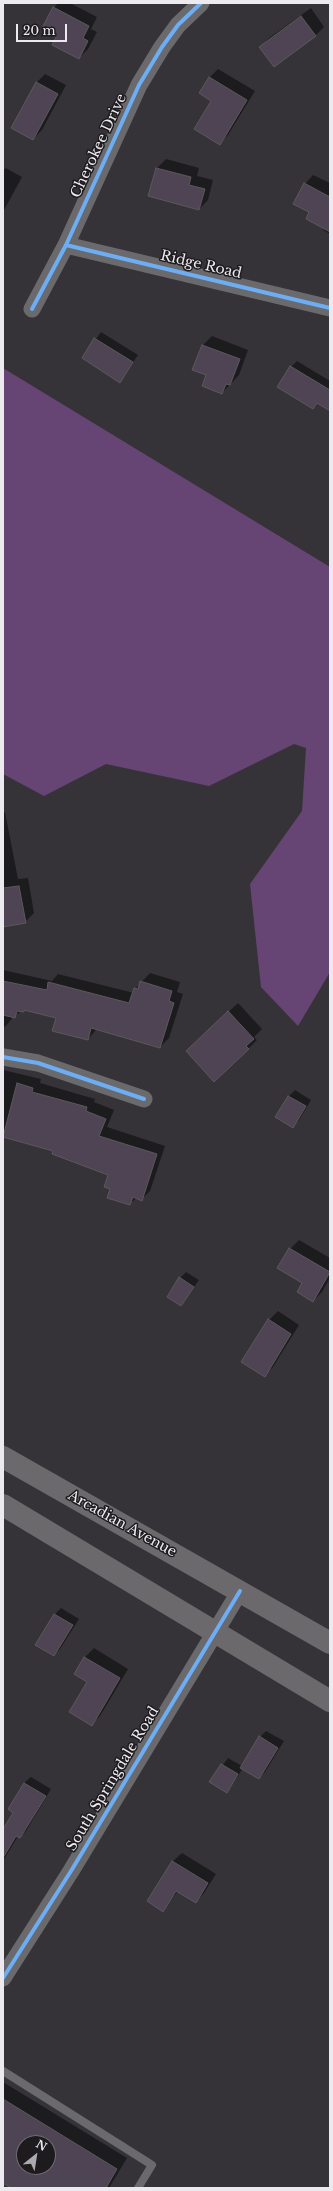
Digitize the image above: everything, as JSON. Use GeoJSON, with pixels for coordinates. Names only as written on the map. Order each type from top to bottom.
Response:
{"type":"FeatureCollection","features":[{"type":"Feature","properties":{"kind":"main road","name":"Arcadian Avenue"},"geometry":{"type":"LineString","coordinates":[[3,1457],[330,1643]]}},
{"type":"Feature","properties":{"kind":"main road"},"geometry":{"type":"LineString","coordinates":[[3,1505],[214,1633],[330,1701]]}},
{"type":"Feature","properties":{"kind":"street","name":"Cherokee Drive"},"geometry":{"type":"LineString","coordinates":[[32,309],[66,244],[140,85],[162,47],[178,26],[201,3]]}},
{"type":"Feature","properties":{"kind":"street","name":"Ridge Road"},"geometry":{"type":"LineString","coordinates":[[66,244],[330,308]]}},
{"type":"Feature","properties":{"kind":"street"},"geometry":{"type":"LineString","coordinates":[[3,1057],[38,1063],[144,1099]]}},
{"type":"Feature","properties":{"kind":"street","name":"South Springdale Road"},"geometry":{"type":"LineString","coordinates":[[3,1978],[71,1871],[240,1591]]}},
{"type":"Feature","properties":{"kind":"lane"},"geometry":{"type":"LineString","coordinates":[[3,2072],[152,2165],[138,2188]]}},
{"type":"Feature","properties":{"kind":"shaded area"},"geometry":{"type":"Polygon","coordinates":[[[3,368],[330,567],[330,972],[298,1026],[261,987],[250,884],[302,811],[306,748],[294,744],[209,786],[106,764],[44,796],[3,774],[3,368]]]}},
{"type":"Feature","properties":{"kind":"building"},"geometry":{"type":"Polygon","coordinates":[[[53,7],[89,26],[83,38],[88,41],[79,59],[52,45],[57,35],[42,28],[53,7]]]}},
{"type":"Feature","properties":{"kind":"building"},"geometry":{"type":"Polygon","coordinates":[[[301,16],[316,36],[274,67],[259,47],[301,16]]]}},
{"type":"Feature","properties":{"kind":"building"},"geometry":{"type":"Polygon","coordinates":[[[209,77],[247,100],[220,145],[194,129],[211,101],[199,93],[209,77]]]}},
{"type":"Feature","properties":{"kind":"building"},"geometry":{"type":"Polygon","coordinates":[[[36,82],[58,94],[33,140],[11,128],[36,82]]]}},
{"type":"Feature","properties":{"kind":"building"},"geometry":{"type":"Polygon","coordinates":[[[156,168],[191,177],[189,185],[205,189],[199,210],[148,196],[156,168]]]}},
{"type":"Feature","properties":{"kind":"building"},"geometry":{"type":"Polygon","coordinates":[[[304,183],[330,197],[330,232],[306,219],[309,212],[293,204],[304,183]]]}},
{"type":"Feature","properties":{"kind":"building"},"geometry":{"type":"Polygon","coordinates":[[[94,338],[133,362],[120,383],[82,358],[94,338]]]}},
{"type":"Feature","properties":{"kind":"building"},"geometry":{"type":"Polygon","coordinates":[[[202,345],[240,359],[230,385],[226,384],[222,394],[202,386],[206,375],[192,370],[202,345]]]}},
{"type":"Feature","properties":{"kind":"building"},"geometry":{"type":"Polygon","coordinates":[[[290,366],[330,390],[330,411],[317,403],[313,409],[277,387],[290,366]]]}},
{"type":"Feature","properties":{"kind":"building"},"geometry":{"type":"Polygon","coordinates":[[[19,886],[26,923],[3,927],[3,888],[19,886]]]}},
{"type":"Feature","properties":{"kind":"building"},"geometry":{"type":"Polygon","coordinates":[[[3,981],[47,990],[48,982],[129,1003],[134,988],[138,989],[140,981],[172,991],[169,1001],[174,1003],[160,1048],[91,1028],[88,1040],[52,1031],[56,1018],[24,1010],[24,1012],[17,1011],[15,1018],[3,1015],[3,981]]]}},
{"type":"Feature","properties":{"kind":"building"},"geometry":{"type":"Polygon","coordinates":[[[228,1011],[254,1039],[246,1046],[249,1049],[214,1082],[186,1051],[228,1011]]]}},
{"type":"Feature","properties":{"kind":"building"},"geometry":{"type":"Polygon","coordinates":[[[17,1083],[33,1088],[32,1092],[87,1107],[86,1111],[106,1119],[99,1136],[157,1154],[142,1201],[133,1197],[130,1205],[107,1198],[110,1189],[104,1187],[108,1175],[52,1154],[53,1151],[3,1137],[17,1083]]]}},
{"type":"Feature","properties":{"kind":"building"},"geometry":{"type":"Polygon","coordinates":[[[288,1096],[306,1106],[293,1128],[275,1117],[288,1096]]]}},
{"type":"Feature","properties":{"kind":"building"},"geometry":{"type":"Polygon","coordinates":[[[289,1248],[330,1272],[313,1302],[297,1292],[302,1283],[277,1268],[289,1248]]]}},
{"type":"Feature","properties":{"kind":"building"},"geometry":{"type":"Polygon","coordinates":[[[179,1277],[194,1287],[181,1306],[167,1297],[179,1277]]]}},
{"type":"Feature","properties":{"kind":"building"},"geometry":{"type":"Polygon","coordinates":[[[268,1319],[291,1334],[265,1377],[241,1362],[268,1319]]]}},
{"type":"Feature","properties":{"kind":"building"},"geometry":{"type":"Polygon","coordinates":[[[54,1614],[73,1625],[54,1656],[35,1645],[54,1614]]]}},
{"type":"Feature","properties":{"kind":"building"},"geometry":{"type":"Polygon","coordinates":[[[84,1657],[120,1678],[92,1726],[69,1712],[87,1682],[74,1674],[84,1657]]]}},
{"type":"Feature","properties":{"kind":"building"},"geometry":{"type":"Polygon","coordinates":[[[259,1736],[278,1748],[259,1779],[240,1768],[259,1736]]]}},
{"type":"Feature","properties":{"kind":"building"},"geometry":{"type":"Polygon","coordinates":[[[221,1764],[238,1774],[227,1793],[209,1782],[221,1764]]]}},
{"type":"Feature","properties":{"kind":"building"},"geometry":{"type":"Polygon","coordinates":[[[24,1783],[46,1796],[20,1838],[16,1836],[3,1858],[3,1829],[13,1813],[8,1809],[24,1783]]]}},
{"type":"Feature","properties":{"kind":"building"},"geometry":{"type":"Polygon","coordinates":[[[172,1861],[208,1883],[196,1903],[176,1891],[163,1912],[147,1901],[172,1861]]]}},
{"type":"Feature","properties":{"kind":"building"},"geometry":{"type":"Polygon","coordinates":[[[3,2099],[117,2169],[106,2188],[11,2188],[3,2183],[3,2099]]]}},
{"type":"Feature","properties":{"kind":"cycle path"},"geometry":{"type":"LineString","coordinates":[[32,309],[66,245],[139,85],[162,47],[178,25],[201,3]]}},
{"type":"Feature","properties":{"kind":"cycle path"},"geometry":{"type":"LineString","coordinates":[[66,245],[330,308]]}},
{"type":"Feature","properties":{"kind":"cycle path"},"geometry":{"type":"LineString","coordinates":[[3,1057],[38,1063],[144,1099]]}},
{"type":"Feature","properties":{"kind":"cycle path"},"geometry":{"type":"LineString","coordinates":[[3,1978],[71,1871],[240,1591]]}}]}
